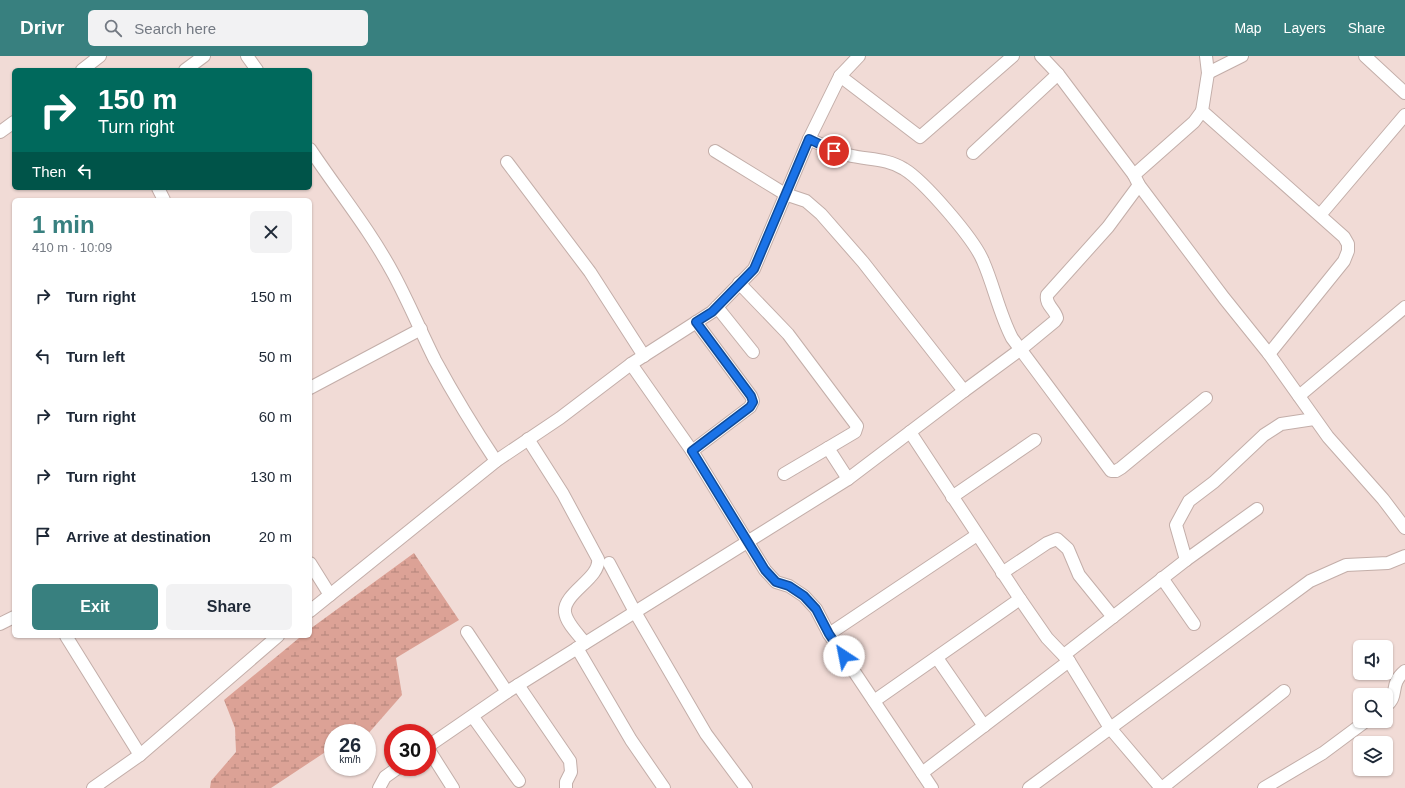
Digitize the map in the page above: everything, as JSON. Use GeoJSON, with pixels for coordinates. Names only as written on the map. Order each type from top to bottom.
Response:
{"type":"FeatureCollection","features":[{"type":"Feature","properties":{"kind":"street"},"geometry":{"type":"LineString","coordinates":[[85,68],[100,56]]}},
{"type":"Feature","properties":{"kind":"street"},"geometry":{"type":"LineString","coordinates":[[188,68],[204,56]]}},
{"type":"Feature","properties":{"kind":"street"},"geometry":{"type":"LineString","coordinates":[[247,56],[255,68]]}},
{"type":"Feature","properties":{"kind":"street"},"geometry":{"type":"LineString","coordinates":[[312,609],[496,461],[632,364],[717,307],[754,269],[809,139],[840,76],[859,56]]}},
{"type":"Feature","properties":{"kind":"street"},"geometry":{"type":"LineString","coordinates":[[840,76],[920,137],[1012,56]]}},
{"type":"Feature","properties":{"kind":"street"},"geometry":{"type":"LineString","coordinates":[[1041,56],[1058,74],[1224,298],[1269,354],[1314,419],[1383,499],[1405,528]]}},
{"type":"Feature","properties":{"kind":"street"},"geometry":{"type":"LineString","coordinates":[[436,741],[518,685],[848,479],[1021,349],[1055,321],[1057,318],[1056,314],[1047,303],[1047,295],[1108,227],[1136,180],[1194,122],[1202,111],[1208,73],[1206,56]]}},
{"type":"Feature","properties":{"kind":"street"},"geometry":{"type":"LineString","coordinates":[[1208,73],[1242,56]]}},
{"type":"Feature","properties":{"kind":"street"},"geometry":{"type":"LineString","coordinates":[[1366,56],[1405,92]]}},
{"type":"Feature","properties":{"kind":"street"},"geometry":{"type":"LineString","coordinates":[[973,153],[1058,74]]}},
{"type":"Feature","properties":{"kind":"street"},"geometry":{"type":"LineString","coordinates":[[1202,111],[1320,215],[1344,237],[1348,244],[1348,251],[1344,261],[1269,354]]}},
{"type":"Feature","properties":{"kind":"street"},"geometry":{"type":"LineString","coordinates":[[1320,215],[1405,115]]}},
{"type":"Feature","properties":{"kind":"street"},"geometry":{"type":"LineString","coordinates":[[0,132],[12,123]]}},
{"type":"Feature","properties":{"kind":"street"},"geometry":{"type":"LineString","coordinates":[[809,139],[842,153],[890,162],[904,168],[950,215],[977,250],[983,261],[1003,321],[1012,338],[1111,470],[1116,471],[1121,468],[1206,398]]}},
{"type":"Feature","properties":{"kind":"street"},"geometry":{"type":"LineString","coordinates":[[715,151],[785,194],[806,201],[826,220],[864,262],[964,391]]}},
{"type":"Feature","properties":{"kind":"street"},"geometry":{"type":"LineString","coordinates":[[312,152],[341,195],[366,226],[395,275],[420,329],[460,405],[496,461]]}},
{"type":"Feature","properties":{"kind":"street"},"geometry":{"type":"LineString","coordinates":[[507,162],[590,272],[644,356]]}},
{"type":"Feature","properties":{"kind":"street"},"geometry":{"type":"LineString","coordinates":[[740,283],[788,334],[857,426],[855,432],[784,474]]}},
{"type":"Feature","properties":{"kind":"street"},"geometry":{"type":"LineString","coordinates":[[717,307],[752,352]]}},
{"type":"Feature","properties":{"kind":"street"},"geometry":{"type":"LineString","coordinates":[[1299,396],[1405,307]]}},
{"type":"Feature","properties":{"kind":"street"},"geometry":{"type":"LineString","coordinates":[[692,451],[750,407],[753,402],[751,396],[696,322]]}},
{"type":"Feature","properties":{"kind":"street"},"geometry":{"type":"LineString","coordinates":[[312,387],[420,329]]}},
{"type":"Feature","properties":{"kind":"street"},"geometry":{"type":"LineString","coordinates":[[632,364],[692,451],[765,570],[776,582],[789,586],[804,596],[816,609],[829,634],[932,788]]}},
{"type":"Feature","properties":{"kind":"street"},"geometry":{"type":"LineString","coordinates":[[1186,560],[1176,525],[1177,519],[1189,501],[1214,482],[1264,435],[1281,424],[1314,419]]}},
{"type":"Feature","properties":{"kind":"street"},"geometry":{"type":"LineString","coordinates":[[910,432],[1002,573],[1047,638],[1066,658],[1110,728],[1161,788],[1284,691]]}},
{"type":"Feature","properties":{"kind":"street"},"geometry":{"type":"LineString","coordinates":[[528,439],[563,494],[598,559],[597,568],[568,602],[565,611],[567,618],[632,740],[664,788]]}},
{"type":"Feature","properties":{"kind":"street"},"geometry":{"type":"LineString","coordinates":[[952,496],[1035,440]]}},
{"type":"Feature","properties":{"kind":"street"},"geometry":{"type":"LineString","coordinates":[[828,448],[848,479]]}},
{"type":"Feature","properties":{"kind":"street"},"geometry":{"type":"LineString","coordinates":[[922,774],[984,726],[1113,617],[1162,578],[1257,509]]}},
{"type":"Feature","properties":{"kind":"street"},"geometry":{"type":"LineString","coordinates":[[829,634],[977,535]]}},
{"type":"Feature","properties":{"kind":"street"},"geometry":{"type":"LineString","coordinates":[[1002,573],[1047,543],[1057,539],[1068,549],[1079,575],[1113,617]]}},
{"type":"Feature","properties":{"kind":"street"},"geometry":{"type":"LineString","coordinates":[[1029,788],[1310,581],[1346,565],[1388,563],[1405,556]]}},
{"type":"Feature","properties":{"kind":"street"},"geometry":{"type":"LineString","coordinates":[[609,563],[635,612],[706,734],[746,788]]}},
{"type":"Feature","properties":{"kind":"street"},"geometry":{"type":"LineString","coordinates":[[312,566],[330,595]]}},
{"type":"Feature","properties":{"kind":"street"},"geometry":{"type":"LineString","coordinates":[[1162,578],[1194,624]]}},
{"type":"Feature","properties":{"kind":"street"},"geometry":{"type":"LineString","coordinates":[[874,701],[1020,599]]}},
{"type":"Feature","properties":{"kind":"street"},"geometry":{"type":"LineString","coordinates":[[0,624],[12,618]]}},
{"type":"Feature","properties":{"kind":"street"},"geometry":{"type":"LineString","coordinates":[[466,632],[507,692]]}},
{"type":"Feature","properties":{"kind":"street"},"geometry":{"type":"LineString","coordinates":[[67,638],[140,754]]}},
{"type":"Feature","properties":{"kind":"street"},"geometry":{"type":"LineString","coordinates":[[93,788],[140,754],[276,638]]}},
{"type":"Feature","properties":{"kind":"street"},"geometry":{"type":"LineString","coordinates":[[937,658],[984,726]]}},
{"type":"Feature","properties":{"kind":"street"},"geometry":{"type":"LineString","coordinates":[[1393,692],[1394,684],[1405,671]]}},
{"type":"Feature","properties":{"kind":"street"},"geometry":{"type":"LineString","coordinates":[[518,685],[570,761],[571,772],[566,782],[566,788]]}},
{"type":"Feature","properties":{"kind":"street"},"geometry":{"type":"LineString","coordinates":[[473,717],[519,781]]}},
{"type":"Feature","properties":{"kind":"street"},"geometry":{"type":"LineString","coordinates":[[1268,787],[1323,753],[1357,728]]}},
{"type":"Feature","properties":{"kind":"street"},"geometry":{"type":"LineString","coordinates":[[436,761],[453,788]]}},
{"type":"Feature","properties":{"kind":"street"},"geometry":{"type":"LineString","coordinates":[[379,788],[385,776]]}},
{"type":"Feature","properties":{"kind":"green space"},"geometry":{"type":"Polygon","coordinates":[[[414,553],[459,620],[396,658],[402,695],[376,725],[324,724],[324,753],[271,788],[210,788],[211,781],[236,752],[235,728],[224,700],[299,638],[312,638],[312,628],[414,553]]]}},
{"type":"Feature","properties":{"kind":"route"},"geometry":{"type":"LineString","coordinates":[[834,151],[809,139],[754,269],[712,312],[696,322],[751,396],[753,402],[750,407],[692,451],[765,570],[776,582],[789,586],[804,596],[816,609],[829,634],[844,656]]}}]}
